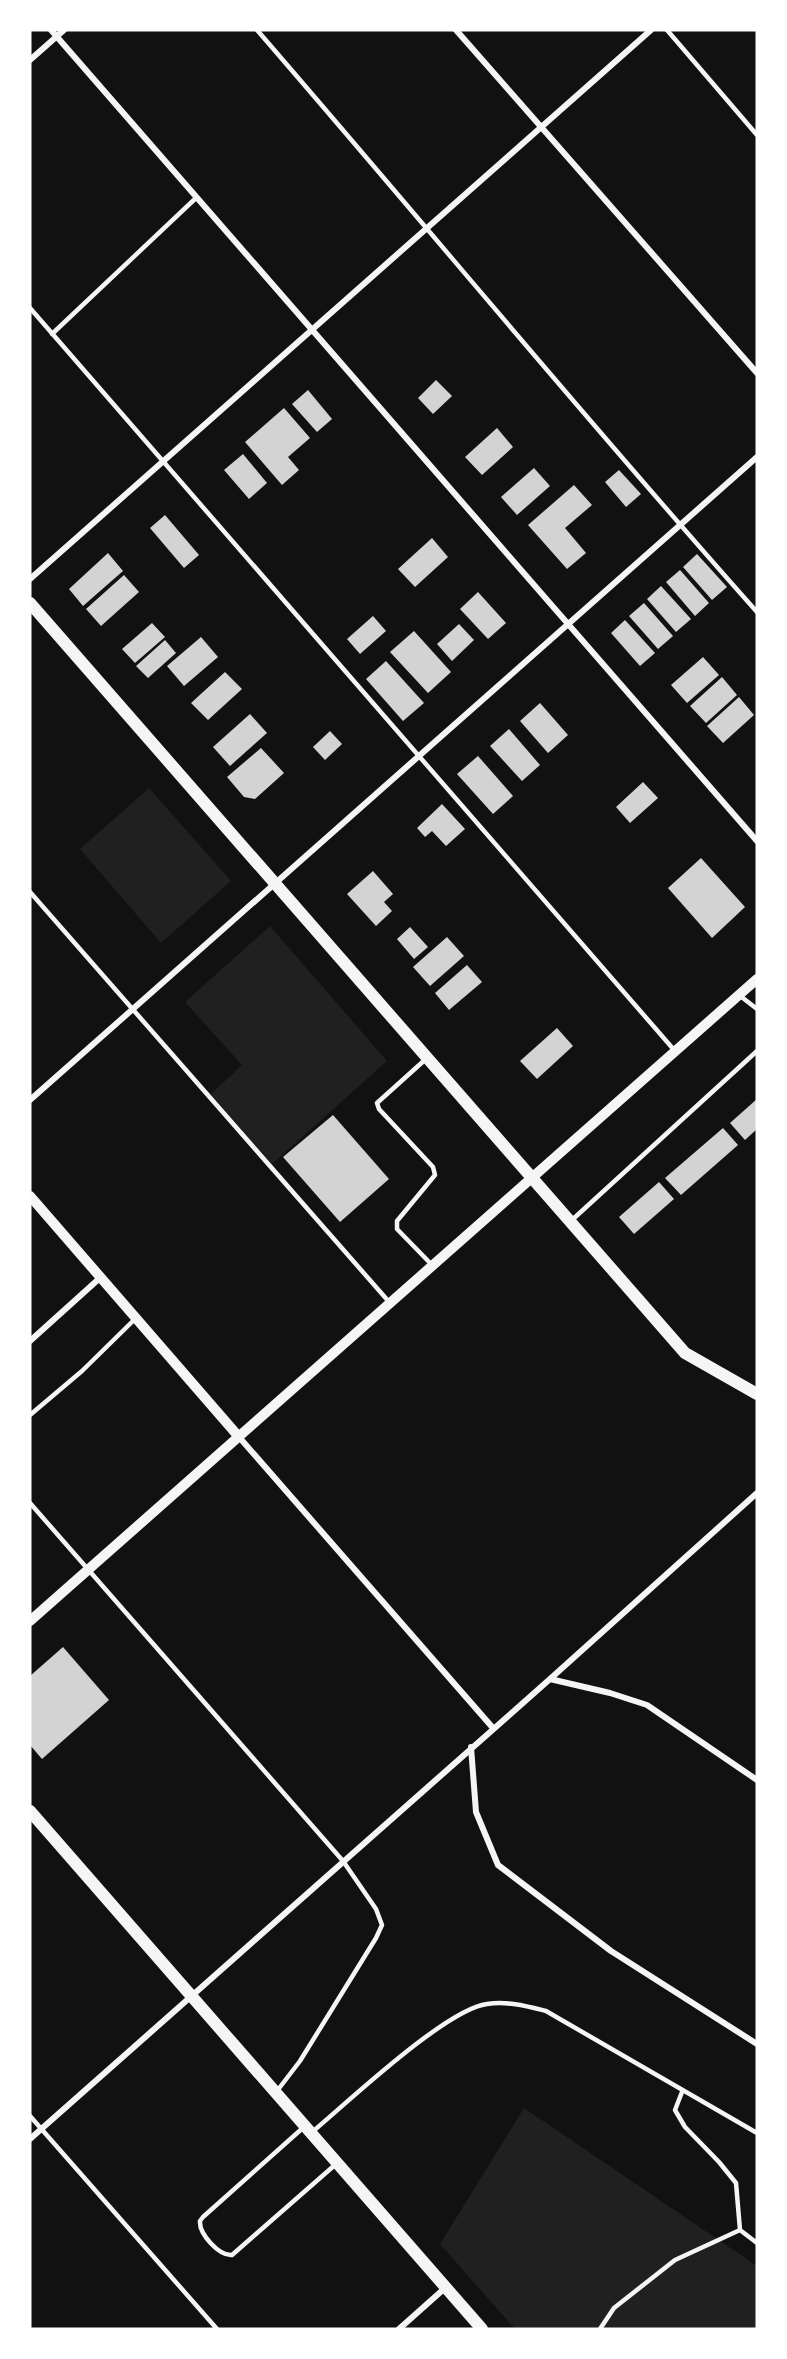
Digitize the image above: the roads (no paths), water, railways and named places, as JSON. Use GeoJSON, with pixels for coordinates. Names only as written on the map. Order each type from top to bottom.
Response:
{"type":"FeatureCollection","features":[{"type":"Feature","properties":{"kind":"main road"},"geometry":{"type":"LineString","coordinates":[[30,603],[685,1353],[757,1394]]}},
{"type":"Feature","properties":{"kind":"main road"},"geometry":{"type":"LineString","coordinates":[[30,1811],[482,2329]]}},
{"type":"Feature","properties":{"kind":"street"},"geometry":{"type":"LineString","coordinates":[[51,30],[757,841]]}},
{"type":"Feature","properties":{"kind":"street"},"geometry":{"type":"LineString","coordinates":[[30,60],[64,30]]}},
{"type":"Feature","properties":{"kind":"street"},"geometry":{"type":"LineString","coordinates":[[456,30],[757,373]]}},
{"type":"Feature","properties":{"kind":"street"},"geometry":{"type":"LineString","coordinates":[[30,579],[651,30]]}},
{"type":"Feature","properties":{"kind":"street"},"geometry":{"type":"LineString","coordinates":[[30,1100],[757,457]]}},
{"type":"Feature","properties":{"kind":"street"},"geometry":{"type":"LineString","coordinates":[[30,1621],[757,979]]}},
{"type":"Feature","properties":{"kind":"street"},"geometry":{"type":"LineString","coordinates":[[30,1196],[493,1728]]}},
{"type":"Feature","properties":{"kind":"street"},"geometry":{"type":"LineString","coordinates":[[30,1341],[101,1277]]}},
{"type":"Feature","properties":{"kind":"street"},"geometry":{"type":"LineString","coordinates":[[30,2139],[757,1493]]}},
{"type":"Feature","properties":{"kind":"street"},"geometry":{"type":"LineString","coordinates":[[550,1679],[628,1698],[647,1705],[757,1780]]}},
{"type":"Feature","properties":{"kind":"street"},"geometry":{"type":"LineString","coordinates":[[471,1747],[476,1812],[498,1865],[611,1951],[757,2044]]}},
{"type":"Feature","properties":{"kind":"street"},"geometry":{"type":"LineString","coordinates":[[399,2329],[446,2287]]}},
{"type":"Feature","properties":{"kind":"lane"},"geometry":{"type":"LineString","coordinates":[[257,30],[757,612]]}},
{"type":"Feature","properties":{"kind":"lane"},"geometry":{"type":"LineString","coordinates":[[667,30],[757,135]]}},
{"type":"Feature","properties":{"kind":"lane"},"geometry":{"type":"LineString","coordinates":[[52,334],[197,197]]}},
{"type":"Feature","properties":{"kind":"lane"},"geometry":{"type":"LineString","coordinates":[[30,308],[675,1051]]}},
{"type":"Feature","properties":{"kind":"lane"},"geometry":{"type":"LineString","coordinates":[[30,892],[390,1303]]}},
{"type":"Feature","properties":{"kind":"lane"},"geometry":{"type":"LineString","coordinates":[[739,995],[757,1009]]}},
{"type":"Feature","properties":{"kind":"lane"},"geometry":{"type":"LineString","coordinates":[[570,1222],[757,1051]]}},
{"type":"Feature","properties":{"kind":"lane"},"geometry":{"type":"LineString","coordinates":[[427,1058],[377,1103],[433,1167],[435,1175],[397,1221],[397,1229],[432,1265]]}},
{"type":"Feature","properties":{"kind":"lane"},"geometry":{"type":"LineString","coordinates":[[30,1415],[82,1371],[136,1318]]}},
{"type":"Feature","properties":{"kind":"lane"},"geometry":{"type":"LineString","coordinates":[[30,1503],[343,1861],[376,1909],[382,1925],[376,1938],[300,2061],[276,2093]]}},
{"type":"Feature","properties":{"kind":"lane"},"geometry":{"type":"LineString","coordinates":[[337,2163],[232,2255],[224,2253],[213,2244],[199,2226],[203,2217],[308,2129],[459,2014],[485,2004],[516,2003],[546,2011],[757,2133]]}},
{"type":"Feature","properties":{"kind":"lane"},"geometry":{"type":"LineString","coordinates":[[682,2091],[675,2110],[685,2127],[736,2183],[740,2230],[757,2243]]}},
{"type":"Feature","properties":{"kind":"lane"},"geometry":{"type":"LineString","coordinates":[[30,2116],[217,2329]]}},
{"type":"Feature","properties":{"kind":"lane"},"geometry":{"type":"LineString","coordinates":[[600,2329],[614,2308],[675,2260],[740,2230]]}}]}
